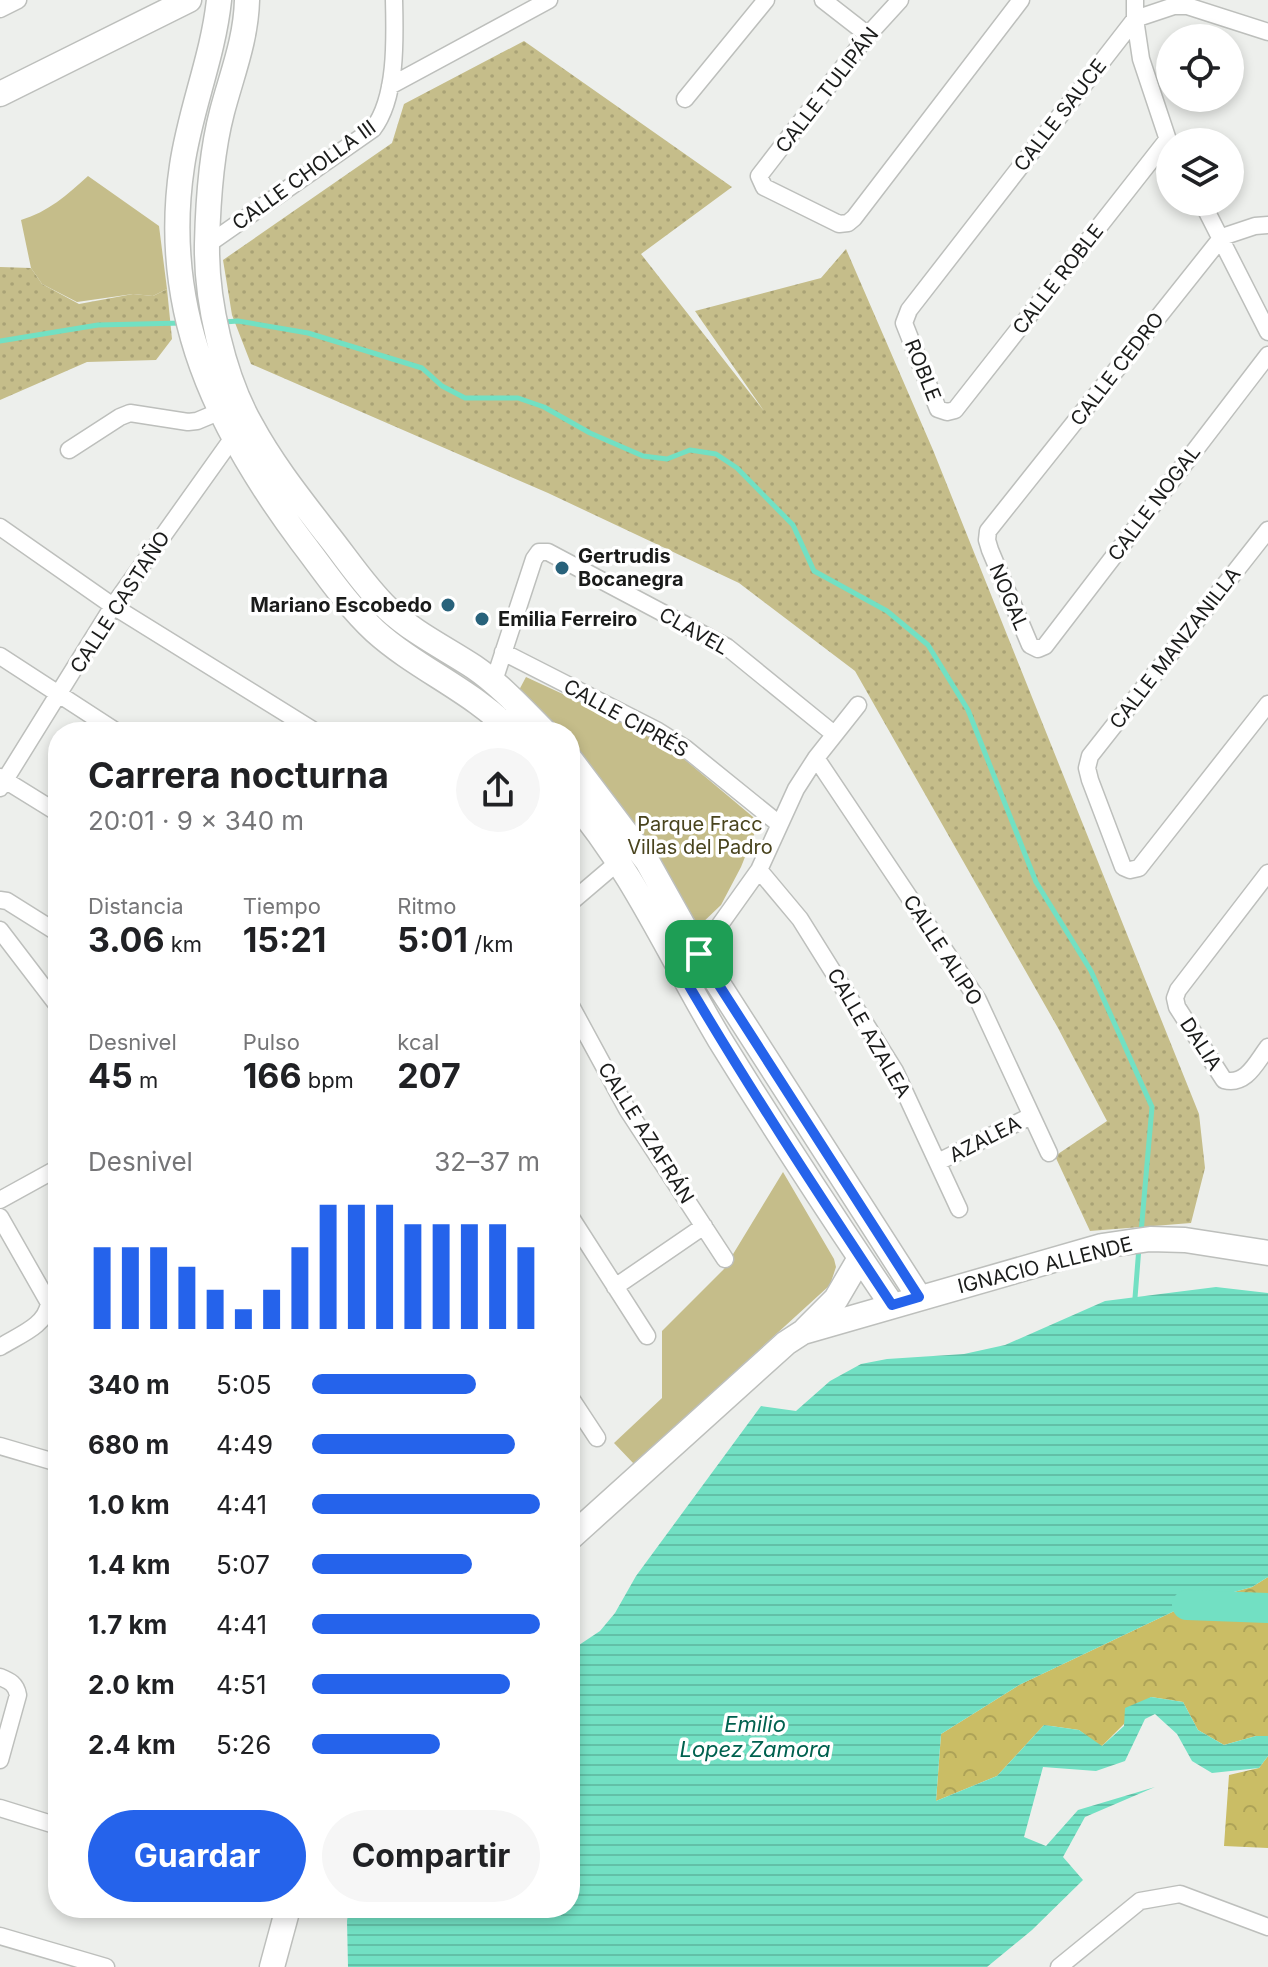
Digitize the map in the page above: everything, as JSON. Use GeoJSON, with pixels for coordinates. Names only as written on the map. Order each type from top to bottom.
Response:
{"type":"FeatureCollection","features":[{"type":"Feature","properties":{"kind":"street"},"geometry":{"type":"LineString","coordinates":[[0,9],[18,0]]}},
{"type":"Feature","properties":{"kind":"street"},"geometry":{"type":"LineString","coordinates":[[3,90],[189,0]]}},
{"type":"Feature","properties":{"kind":"street"},"geometry":{"type":"LineString","coordinates":[[219,0],[211,50],[182,165],[177,238],[182,288],[195,349],[230,407],[287,522],[336,588],[374,630],[501,722]]}},
{"type":"Feature","properties":{"kind":"street"},"geometry":{"type":"LineString","coordinates":[[230,407],[210,285],[207,245],[215,146],[244,39],[247,0]]}},
{"type":"Feature","properties":{"kind":"street","name":"CALLE CHOLLA III"},"geometry":{"type":"LineString","coordinates":[[207,245],[373,129],[384,110],[390,86],[394,0]]}},
{"type":"Feature","properties":{"kind":"street"},"geometry":{"type":"LineString","coordinates":[[390,86],[549,0]]}},
{"type":"Feature","properties":{"kind":"street"},"geometry":{"type":"LineString","coordinates":[[685,99],[766,0]]}},
{"type":"Feature","properties":{"kind":"street"},"geometry":{"type":"LineString","coordinates":[[823,0],[868,35]]}},
{"type":"Feature","properties":{"kind":"street","name":"CALLE TULIPÁN"},"geometry":{"type":"LineString","coordinates":[[900,0],[868,35],[759,176],[764,187],[839,224],[848,223],[1021,0]]}},
{"type":"Feature","properties":{"kind":"street"},"geometry":{"type":"LineString","coordinates":[[1135,0],[1141,59],[1163,128]]}},
{"type":"Feature","properties":{"kind":"street"},"geometry":{"type":"LineString","coordinates":[[1135,19],[1174,6],[1187,6],[1268,32]]}},
{"type":"Feature","properties":{"kind":"street","name":"CALLE SAUCE"},"geometry":{"type":"LineString","coordinates":[[904,323],[909,310],[1135,19]]}},
{"type":"Feature","properties":{"kind":"street","name":"CALLE ROBLE"},"geometry":{"type":"LineString","coordinates":[[947,412],[955,410],[1156,158]]}},
{"type":"Feature","properties":{"kind":"street"},"geometry":{"type":"LineString","coordinates":[[1210,216],[1268,332]]}},
{"type":"Feature","properties":{"kind":"street"},"geometry":{"type":"LineString","coordinates":[[1222,237],[1268,225]]}},
{"type":"Feature","properties":{"kind":"street","name":"CALLE CEDRO"},"geometry":{"type":"LineString","coordinates":[[987,540],[988,531],[1222,237]]}},
{"type":"Feature","properties":{"kind":"street","name":"ROBLE"},"geometry":{"type":"LineString","coordinates":[[904,323],[938,409],[947,412]]}},
{"type":"Feature","properties":{"kind":"street","name":"CALLE NOGAL"},"geometry":{"type":"LineString","coordinates":[[1038,649],[1045,646],[1268,355]]}},
{"type":"Feature","properties":{"kind":"street"},"geometry":{"type":"LineString","coordinates":[[69,450],[130,413],[188,422],[230,407]]}},
{"type":"Feature","properties":{"kind":"street"},"geometry":{"type":"LineString","coordinates":[[241,432],[304,504],[388,609],[419,634],[476,668],[534,722]]}},
{"type":"Feature","properties":{"kind":"street","name":"CALLE CASTAÑO"},"geometry":{"type":"LineString","coordinates":[[2,782],[113,606],[241,432]]}},
{"type":"Feature","properties":{"kind":"street"},"geometry":{"type":"LineString","coordinates":[[0,527],[113,606],[300,722]]}},
{"type":"Feature","properties":{"kind":"street","name":"CALLE MANZANILLA"},"geometry":{"type":"LineString","coordinates":[[1268,530],[1090,756],[1087,768],[1123,867],[1130,870],[1139,868],[1268,704]]}},
{"type":"Feature","properties":{"kind":"street","name":"NOGAL"},"geometry":{"type":"LineString","coordinates":[[987,540],[1030,645],[1038,649]]}},
{"type":"Feature","properties":{"kind":"street","name":"CLAVEL"},"geometry":{"type":"LineString","coordinates":[[503,652],[534,559],[539,552],[548,552],[727,647],[834,734]]}},
{"type":"Feature","properties":{"kind":"street"},"geometry":{"type":"LineString","coordinates":[[493,684],[503,652]]}},
{"type":"Feature","properties":{"kind":"street","name":"CALLE CIPRÉS"},"geometry":{"type":"LineString","coordinates":[[503,652],[658,731],[685,748],[779,824]]}},
{"type":"Feature","properties":{"kind":"street"},"geometry":{"type":"LineString","coordinates":[[0,656],[101,722]]}},
{"type":"Feature","properties":{"kind":"street"},"geometry":{"type":"LineString","coordinates":[[682,974],[759,870],[779,824],[816,758],[858,705]]}},
{"type":"Feature","properties":{"kind":"street","name":"CALLE ALIPO"},"geometry":{"type":"LineString","coordinates":[[816,758],[978,1000],[1049,1153]]}},
{"type":"Feature","properties":{"kind":"street"},"geometry":{"type":"LineString","coordinates":[[580,775],[628,854],[699,954],[919,1297]]}},
{"type":"Feature","properties":{"kind":"street"},"geometry":{"type":"LineString","coordinates":[[2,782],[48,807]]}},
{"type":"Feature","properties":{"kind":"street"},"geometry":{"type":"LineString","coordinates":[[580,807],[628,854],[654,919],[720,1039],[892,1305]]}},
{"type":"Feature","properties":{"kind":"street"},"geometry":{"type":"LineString","coordinates":[[580,895],[628,854]]}},
{"type":"Feature","properties":{"kind":"street","name":"CALLE AZALEA"},"geometry":{"type":"LineString","coordinates":[[759,870],[800,919],[895,1071],[959,1209]]}},
{"type":"Feature","properties":{"kind":"street","name":"DALIA"},"geometry":{"type":"LineString","coordinates":[[1268,873],[1175,998],[1177,1007],[1224,1080],[1234,1083],[1244,1079],[1268,1047]]}},
{"type":"Feature","properties":{"kind":"street"},"geometry":{"type":"LineString","coordinates":[[0,900],[7,901],[48,927]]}},
{"type":"Feature","properties":{"kind":"street"},"geometry":{"type":"LineString","coordinates":[[0,930],[48,993]]}},
{"type":"Feature","properties":{"kind":"street","name":"CALLE AZAFRÁN"},"geometry":{"type":"LineString","coordinates":[[580,1022],[627,1109],[725,1259]]}},
{"type":"Feature","properties":{"kind":"street","name":"AZALEA"},"geometry":{"type":"LineString","coordinates":[[938,1162],[1031,1116]]}},
{"type":"Feature","properties":{"kind":"street"},"geometry":{"type":"LineString","coordinates":[[0,1200],[48,1174]]}},
{"type":"Feature","properties":{"kind":"street"},"geometry":{"type":"LineString","coordinates":[[0,1217],[48,1301]]}},
{"type":"Feature","properties":{"kind":"street"},"geometry":{"type":"LineString","coordinates":[[615,1287],[704,1226]]}},
{"type":"Feature","properties":{"kind":"street"},"geometry":{"type":"LineString","coordinates":[[580,1232],[647,1336]]}},
{"type":"Feature","properties":{"kind":"street","name":"IGNACIO ALLENDE"},"geometry":{"type":"LineString","coordinates":[[580,1529],[786,1343],[803,1332],[1102,1246],[1150,1239],[1185,1240],[1268,1253]]}},
{"type":"Feature","properties":{"kind":"street"},"geometry":{"type":"LineString","coordinates":[[803,1332],[836,1299],[860,1258]]}},
{"type":"Feature","properties":{"kind":"street"},"geometry":{"type":"LineString","coordinates":[[0,1347],[41,1322],[48,1314]]}},
{"type":"Feature","properties":{"kind":"street"},"geometry":{"type":"LineString","coordinates":[[580,1416],[597,1438]]}},
{"type":"Feature","properties":{"kind":"street"},"geometry":{"type":"LineString","coordinates":[[0,1446],[48,1460]]}},
{"type":"Feature","properties":{"kind":"street"},"geometry":{"type":"LineString","coordinates":[[0,1677],[17,1687],[18,1695],[0,1760]]}},
{"type":"Feature","properties":{"kind":"street"},"geometry":{"type":"LineString","coordinates":[[0,1808],[48,1823]]}},
{"type":"Feature","properties":{"kind":"street"},"geometry":{"type":"LineString","coordinates":[[1059,1967],[1140,1901],[1180,1894],[1268,1927]]}},
{"type":"Feature","properties":{"kind":"street"},"geometry":{"type":"LineString","coordinates":[[272,1967],[285,1918]]}},
{"type":"Feature","properties":{"kind":"street"},"geometry":{"type":"LineString","coordinates":[[0,1936],[106,1967]]}},
{"type":"Feature","properties":{"kind":"green space"},"geometry":{"type":"Polygon","coordinates":[[[524,41],[732,187],[641,254],[764,411],[695,311],[821,278],[846,249],[933,450],[1199,1114],[1205,1168],[1191,1223],[1090,1231],[1055,1156],[1107,1121],[1058,1028],[855,671],[739,583],[548,493],[251,364],[232,315],[223,260],[392,143],[404,104],[524,41]]]}},
{"type":"Feature","properties":{"kind":"green space"},"geometry":{"type":"Polygon","coordinates":[[[88,176],[159,226],[167,289],[153,296],[133,294],[77,302],[42,284],[31,268],[21,220],[49,208],[88,176]]]}},
{"type":"Feature","properties":{"kind":"green space"},"geometry":{"type":"Polygon","coordinates":[[[0,267],[31,268],[42,284],[79,304],[133,294],[153,296],[167,289],[172,339],[156,360],[87,362],[0,400],[0,267]]]}},
{"type":"Feature","properties":{"kind":"green space","name":"Parque Fracc Villas del Padro"},"geometry":{"type":"Polygon","coordinates":[[[526,677],[619,720],[677,753],[759,822],[721,905],[699,926],[654,856],[580,756],[580,722],[552,722],[518,692],[526,677]]]}},
{"type":"Feature","properties":{"kind":"green space"},"geometry":{"type":"Polygon","coordinates":[[[783,1172],[834,1259],[836,1267],[830,1285],[634,1464],[614,1443],[662,1398],[662,1331],[724,1269],[783,1172]]]}},
{"type":"Feature","properties":{"kind":"green space"},"geometry":{"type":"Polygon","coordinates":[[[1268,1577],[1268,1736],[1256,1736],[1224,1745],[1198,1730],[1183,1702],[1151,1697],[1101,1747],[1079,1730],[1044,1725],[997,1776],[936,1801],[941,1734],[1019,1685],[1187,1605],[1252,1587],[1268,1577]]]}},
{"type":"Feature","properties":{"kind":"green space"},"geometry":{"type":"Polygon","coordinates":[[[1268,1756],[1268,1848],[1224,1846],[1229,1775],[1259,1768],[1268,1756]]]}},
{"type":"Feature","properties":{"kind":"water","name":"Emilio Lopez Zamora"},"geometry":{"type":"Polygon","coordinates":[[[1216,1287],[1268,1293],[1268,1577],[1252,1587],[1187,1605],[1019,1685],[941,1734],[936,1801],[997,1776],[1044,1725],[1079,1730],[1102,1746],[1124,1726],[1125,1708],[1151,1697],[1183,1702],[1198,1730],[1224,1745],[1256,1736],[1268,1736],[1268,1756],[1259,1768],[1212,1773],[1192,1761],[1177,1734],[1155,1714],[1145,1719],[1125,1761],[1096,1771],[1043,1767],[1024,1837],[1046,1846],[1078,1810],[1155,1787],[1085,1817],[1063,1857],[1083,1880],[1032,1930],[987,1967],[348,1967],[347,1918],[580,1918],[580,1644],[600,1631],[615,1613],[636,1576],[761,1406],[796,1411],[830,1381],[861,1364],[887,1359],[964,1354],[1005,1345],[1105,1301],[1216,1287]]]}},
{"type":"Feature","properties":{"kind":"waterway"},"geometry":{"type":"LineString","coordinates":[[224,322],[238,321],[308,333],[422,368],[442,386],[465,398],[518,398],[544,407],[590,433],[643,456],[667,459],[690,450],[716,454],[737,468],[793,525],[814,571],[887,611],[928,645],[968,710],[1036,882],[1091,971],[1152,1107],[1141,1233]]}},
{"type":"Feature","properties":{"kind":"waterway"},"geometry":{"type":"LineString","coordinates":[[0,341],[98,325],[182,323]]}},
{"type":"Feature","properties":{"kind":"waterway"},"geometry":{"type":"LineString","coordinates":[[1135,1298],[1139,1247]]}},
{"type":"Feature","properties":{"kind":"waterway"},"geometry":{"type":"LineString","coordinates":[[1187,1605],[1268,1608]]}},
{"type":"Feature","properties":{"kind":"place","name":"Gertrudis Bocanegra"},"geometry":{"type":"Point","coordinates":[562,568]}},
{"type":"Feature","properties":{"kind":"place","name":"Mariano Escobedo"},"geometry":{"type":"Point","coordinates":[448,605]}},
{"type":"Feature","properties":{"kind":"place","name":"Emilia Ferreiro"},"geometry":{"type":"Point","coordinates":[482,619]}},
{"type":"Feature","properties":{"kind":"route"},"geometry":{"type":"LineString","coordinates":[[699,954],[919,1297],[892,1305],[840,1227],[682,974],[699,954]]}}]}
